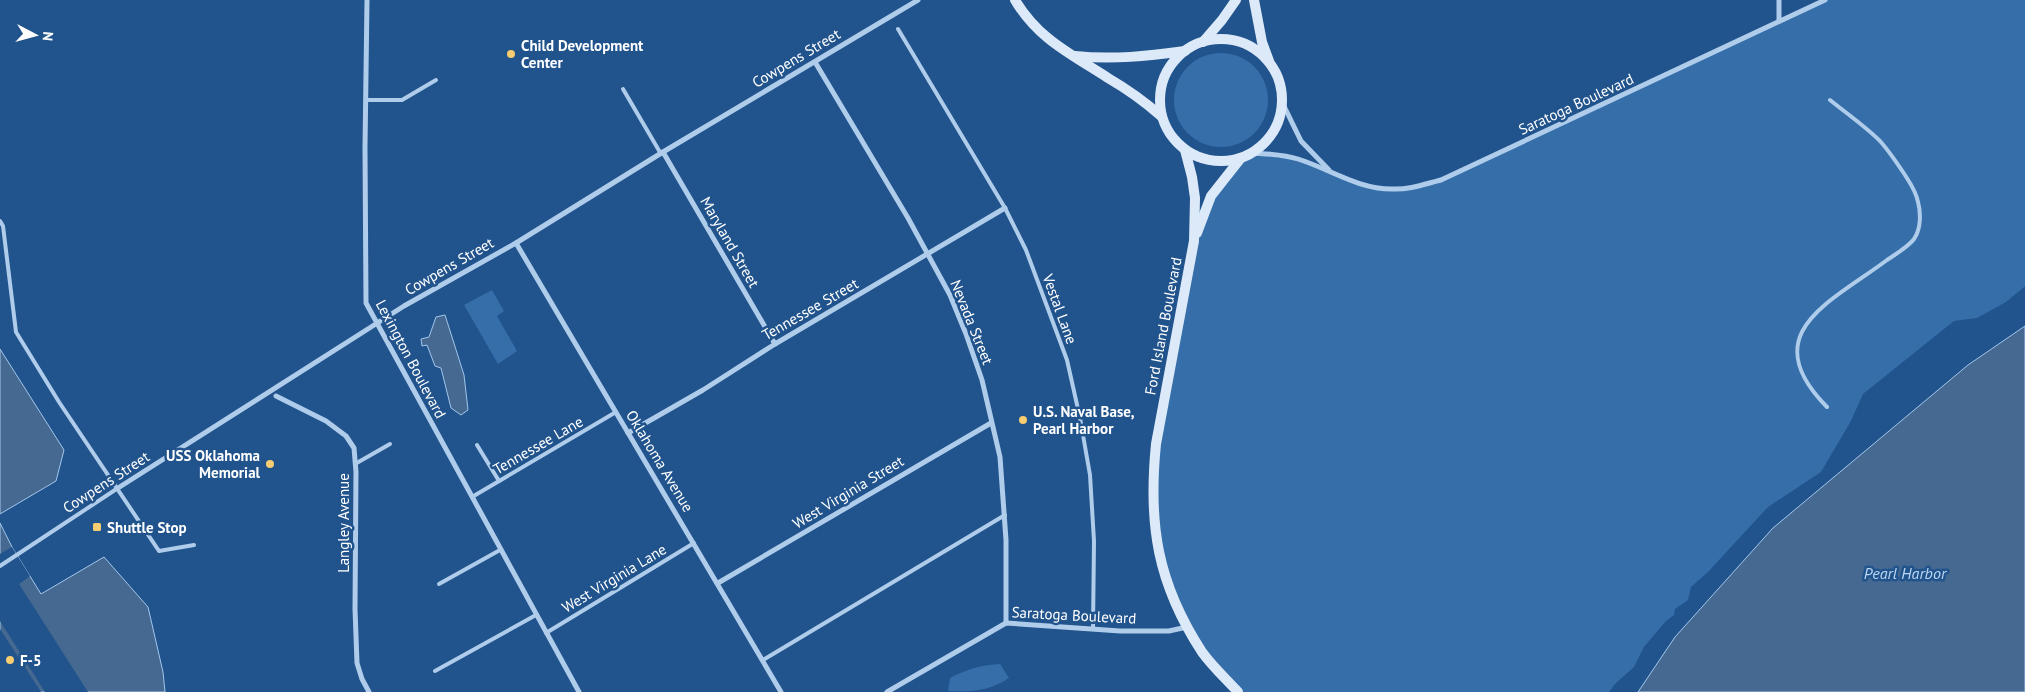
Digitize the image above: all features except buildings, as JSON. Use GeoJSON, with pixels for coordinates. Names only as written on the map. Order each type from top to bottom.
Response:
{"type":"FeatureCollection","features":[{"type":"Feature","properties":{"kind":"street","name":"Lexington Boulevard"},"geometry":{"type":"LineString","coordinates":[[367,0],[366,303],[579,692]]}},
{"type":"Feature","properties":{"kind":"street","name":"Cowpens Street"},"geometry":{"type":"LineString","coordinates":[[118,488],[435,287],[516,243],[918,0]]}},
{"type":"Feature","properties":{"kind":"street"},"geometry":{"type":"LineString","coordinates":[[1015,0],[1030,23],[1048,40],[1109,78],[1162,116]]}},
{"type":"Feature","properties":{"kind":"street"},"geometry":{"type":"LineString","coordinates":[[1204,42],[1236,0]]}},
{"type":"Feature","properties":{"kind":"street"},"geometry":{"type":"LineString","coordinates":[[1254,0],[1262,42],[1270,64],[1277,76],[1282,102],[1280,117],[1274,131],[1264,144],[1252,153],[1241,158],[1222,162],[1202,159],[1185,150],[1170,135],[1162,116],[1160,98],[1163,80],[1172,64],[1185,51],[1204,42],[1222,39],[1240,42],[1257,51],[1270,64]]}},
{"type":"Feature","properties":{"kind":"street"},"geometry":{"type":"LineString","coordinates":[[1779,0],[1779,20]]}},
{"type":"Feature","properties":{"kind":"street","name":"Saratoga Boulevard"},"geometry":{"type":"LineString","coordinates":[[1252,153],[1298,159],[1366,186],[1392,190],[1441,180],[1825,0]]}},
{"type":"Feature","properties":{"kind":"street"},"geometry":{"type":"LineString","coordinates":[[1072,56],[1111,58],[1185,51]]}},
{"type":"Feature","properties":{"kind":"street","name":"Nevada Street"},"geometry":{"type":"LineString","coordinates":[[815,62],[928,254],[950,295],[982,380],[1000,457],[1005,515],[1006,623]]}},
{"type":"Feature","properties":{"kind":"street","name":"Saratoga Boulevard"},"geometry":{"type":"LineString","coordinates":[[1282,102],[1301,141],[1331,172]]}},
{"type":"Feature","properties":{"kind":"street","name":"Ford Island Boulevard"},"geometry":{"type":"LineString","coordinates":[[1185,150],[1195,198],[1194,241],[1156,444],[1152,494],[1154,531],[1164,575],[1172,598],[1203,653],[1238,692]]}},
{"type":"Feature","properties":{"kind":"street","name":"Maryland Street"},"geometry":{"type":"LineString","coordinates":[[662,153],[775,344]]}},
{"type":"Feature","properties":{"kind":"street","name":"Ford Island Boulevard"},"geometry":{"type":"LineString","coordinates":[[1194,241],[1211,196],[1241,158]]}},
{"type":"Feature","properties":{"kind":"street","name":"Tennessee Street"},"geometry":{"type":"LineString","coordinates":[[628,432],[703,390],[775,344],[1005,208]]}},
{"type":"Feature","properties":{"kind":"street","name":"Oklahoma Avenue"},"geometry":{"type":"LineString","coordinates":[[516,243],[781,692]]}},
{"type":"Feature","properties":{"kind":"street","name":"Langley Avenue"},"geometry":{"type":"LineString","coordinates":[[276,396],[326,421],[346,436],[354,448],[357,663],[369,692]]}},
{"type":"Feature","properties":{"kind":"street","name":"West Virginia Street"},"geometry":{"type":"LineString","coordinates":[[718,583],[991,422]]}},
{"type":"Feature","properties":{"kind":"street","name":"Saratoga Boulevard"},"geometry":{"type":"LineString","coordinates":[[887,692],[1006,623],[1093,629],[1168,631],[1188,627]]}},
{"type":"Feature","properties":{"kind":"lane","name":"Vestal Lane"},"geometry":{"type":"LineString","coordinates":[[898,29],[1005,208],[1026,250],[1068,360],[1090,475],[1094,572],[1093,629]]}},
{"type":"Feature","properties":{"kind":"lane"},"geometry":{"type":"LineString","coordinates":[[366,100],[402,100],[436,80]]}},
{"type":"Feature","properties":{"kind":"lane"},"geometry":{"type":"LineString","coordinates":[[623,89],[662,153]]}},
{"type":"Feature","properties":{"kind":"lane"},"geometry":{"type":"LineString","coordinates":[[1827,407],[1814,394],[1801,374],[1796,355],[1803,328],[1811,317],[1825,305],[1894,255],[1914,238],[1920,220],[1914,189],[1898,165],[1879,141],[1830,100]]}},
{"type":"Feature","properties":{"kind":"lane"},"geometry":{"type":"LineString","coordinates":[[0,221],[3,226],[16,332],[59,402],[159,551],[194,546]]}},
{"type":"Feature","properties":{"kind":"lane","name":"Tennessee Lane"},"geometry":{"type":"LineString","coordinates":[[471,497],[616,412]]}},
{"type":"Feature","properties":{"kind":"lane"},"geometry":{"type":"LineString","coordinates":[[355,464],[390,444]]}},
{"type":"Feature","properties":{"kind":"lane"},"geometry":{"type":"LineString","coordinates":[[477,446],[499,481]]}},
{"type":"Feature","properties":{"kind":"lane","name":"Cowpens Street"},"geometry":{"type":"LineString","coordinates":[[0,566],[118,488]]}},
{"type":"Feature","properties":{"kind":"lane"},"geometry":{"type":"LineString","coordinates":[[763,660],[1005,515]]}},
{"type":"Feature","properties":{"kind":"lane","name":"West Virginia Lane"},"geometry":{"type":"LineString","coordinates":[[546,633],[694,543]]}},
{"type":"Feature","properties":{"kind":"lane"},"geometry":{"type":"LineString","coordinates":[[439,584],[500,550]]}},
{"type":"Feature","properties":{"kind":"lane"},"geometry":{"type":"LineString","coordinates":[[435,671],[536,615]]}},
{"type":"Feature","properties":{"kind":"shaded area"},"geometry":{"type":"Polygon","coordinates":[[[1825,0],[2025,0],[2025,286],[2006,302],[1977,318],[1954,321],[1863,394],[1851,421],[1821,472],[1768,507],[1708,572],[1691,587],[1688,600],[1675,609],[1674,615],[1665,622],[1644,647],[1634,667],[1609,692],[1238,692],[1203,653],[1164,575],[1152,476],[1194,241],[1225,177],[1241,158],[1252,153],[1298,159],[1344,179],[1393,189],[1441,180],[1825,0]]]}},
{"type":"Feature","properties":{"kind":"shaded area"},"geometry":{"type":"Polygon","coordinates":[[[1221,53],[1239,57],[1254,67],[1264,82],[1268,100],[1264,118],[1254,133],[1239,143],[1221,147],[1203,143],[1188,133],[1178,118],[1174,100],[1178,82],[1188,67],[1203,57],[1221,53]]]}},
{"type":"Feature","properties":{"kind":"shaded area"},"geometry":{"type":"Polygon","coordinates":[[[492,290],[504,311],[497,316],[517,351],[498,364],[464,305],[492,290]]]}},
{"type":"Feature","properties":{"kind":"shaded area"},"geometry":{"type":"Polygon","coordinates":[[[1000,664],[1009,678],[1002,682],[980,690],[948,691],[950,678],[974,668],[1000,664]]]}},
{"type":"Feature","properties":{"kind":"water"},"geometry":{"type":"Polygon","coordinates":[[[445,315],[464,375],[468,410],[461,415],[451,408],[441,368],[435,366],[427,345],[422,346],[421,339],[429,337],[436,317],[445,315]]]}},
{"type":"Feature","properties":{"kind":"water","name":"Pearl Harbor"},"geometry":{"type":"Polygon","coordinates":[[[2025,326],[2025,692],[1638,692],[1675,637],[1773,528],[1968,365],[2025,326]]]}},
{"type":"Feature","properties":{"kind":"water"},"geometry":{"type":"Polygon","coordinates":[[[0,349],[64,450],[56,481],[0,514],[0,349]]]}},
{"type":"Feature","properties":{"kind":"water"},"geometry":{"type":"Polygon","coordinates":[[[0,523],[12,547],[41,594],[104,557],[148,607],[163,672],[165,692],[0,692],[0,523]]]}},
{"type":"Feature","properties":{"kind":"pier"},"geometry":{"type":"Polygon","coordinates":[[[12,547],[30,576],[19,584],[88,692],[45,692],[0,621],[0,554],[12,547]]]}},
{"type":"Feature","properties":{"kind":"pier","name":"F-5"},"geometry":{"type":"Polygon","coordinates":[[[0,629],[41,692],[0,692],[0,629]]]}},
{"type":"Feature","properties":{"kind":"place","name":"Child Development Center"},"geometry":{"type":"Point","coordinates":[511,54]}},
{"type":"Feature","properties":{"kind":"place","name":"U.S. Naval Base, Pearl Harbor"},"geometry":{"type":"Point","coordinates":[1023,420]}},
{"type":"Feature","properties":{"kind":"place","name":"USS Oklahoma Memorial"},"geometry":{"type":"Point","coordinates":[270,464]}},
{"type":"Feature","properties":{"kind":"place","name":"Shuttle Stop"},"geometry":{"type":"Point","coordinates":[97,527]}},
{"type":"Feature","properties":{"kind":"place","name":"F-5"},"geometry":{"type":"Point","coordinates":[10,660]}}]}
